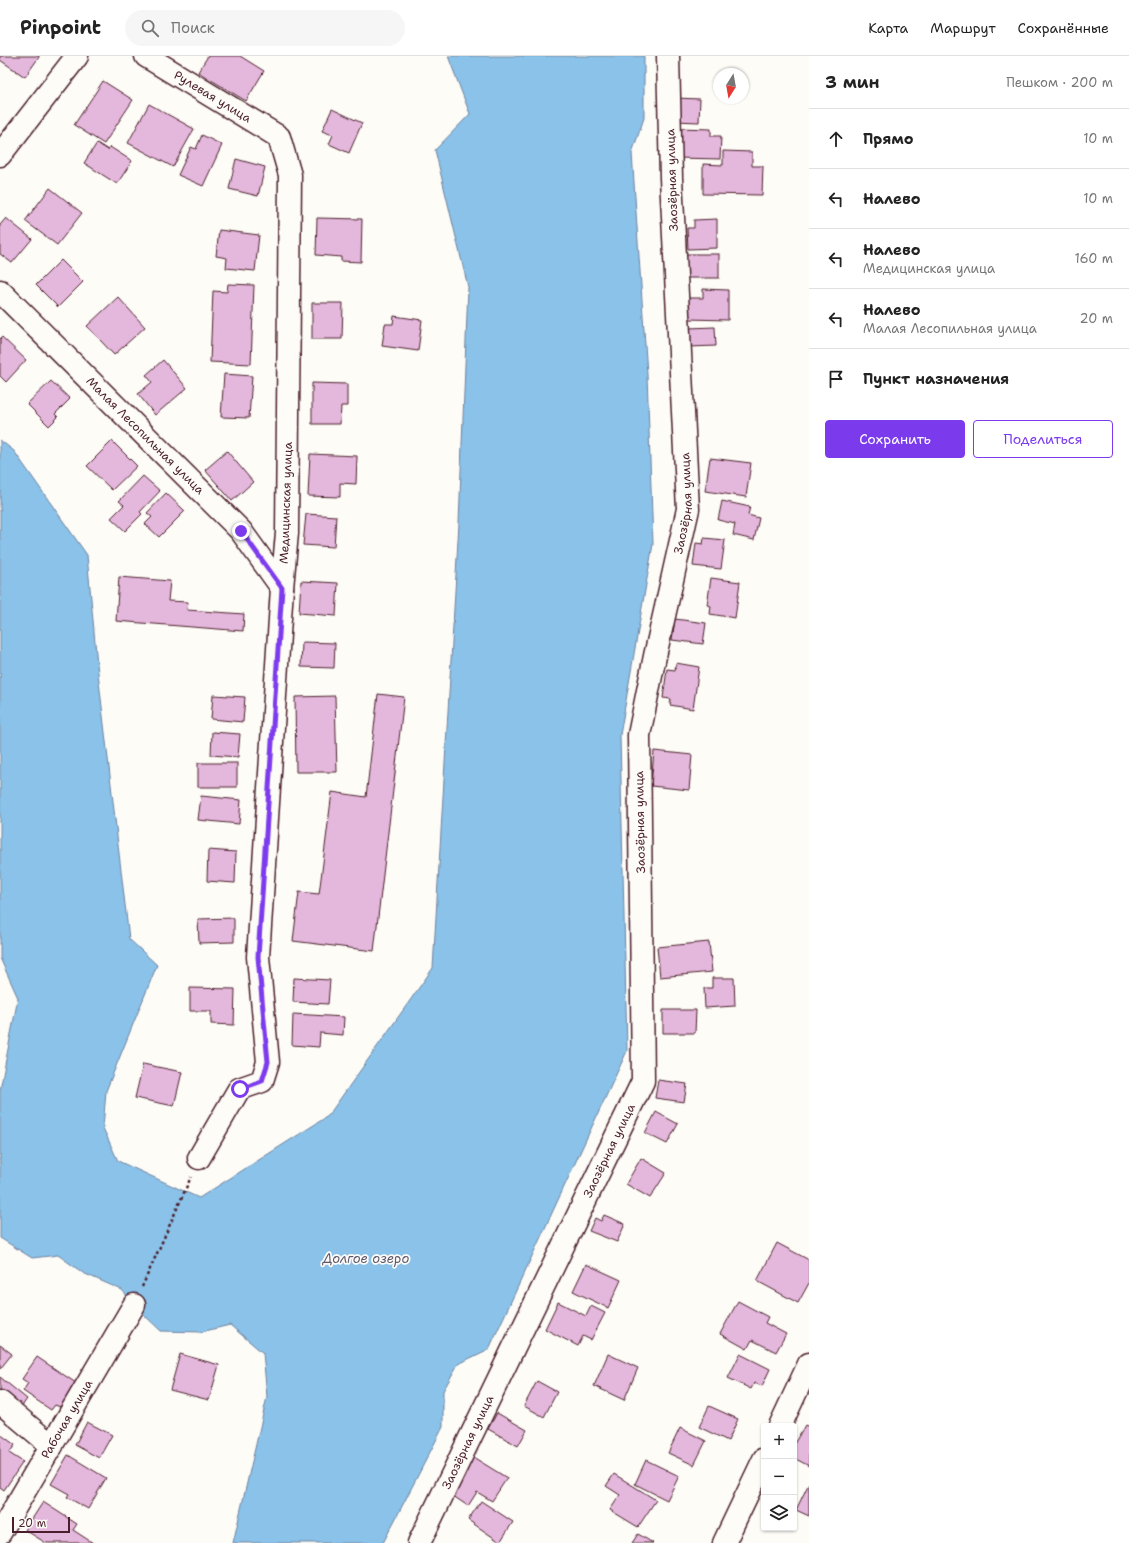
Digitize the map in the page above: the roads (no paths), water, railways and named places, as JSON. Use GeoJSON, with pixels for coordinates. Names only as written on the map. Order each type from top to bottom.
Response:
{"type":"FeatureCollection","features":[{"type":"Feature","properties":{"kind":"street"},"geometry":{"type":"LineString","coordinates":[[0,155],[77,56]]}},
{"type":"Feature","properties":{"kind":"street","name":"Рулевая улица"},"geometry":{"type":"LineString","coordinates":[[146,56],[279,137]]}},
{"type":"Feature","properties":{"kind":"street","name":"Заозёрная улица"},"geometry":{"type":"LineString","coordinates":[[419,1543],[643,1081],[639,735],[688,509],[671,178],[668,56]]}},
{"type":"Feature","properties":{"kind":"street","name":"Медицинская улица"},"geometry":{"type":"LineString","coordinates":[[199,1158],[240,1089],[262,1081],[268,1062],[258,957],[282,588],[287,534],[290,174],[279,137]]}},
{"type":"Feature","properties":{"kind":"street","name":"Малая Лесопильная улица"},"geometry":{"type":"LineString","coordinates":[[0,291],[241,531],[282,588]]}},
{"type":"Feature","properties":{"kind":"street","name":"Рабочая улица"},"geometry":{"type":"LineString","coordinates":[[0,1533],[134,1305]]}},
{"type":"Feature","properties":{"kind":"street"},"geometry":{"type":"LineString","coordinates":[[781,1423],[809,1364]]}},
{"type":"Feature","properties":{"kind":"street"},"geometry":{"type":"LineString","coordinates":[[0,1402],[52,1446]]}},
{"type":"Feature","properties":{"kind":"street"},"geometry":{"type":"LineString","coordinates":[[724,1543],[761,1465]]}},
{"type":"Feature","properties":{"kind":"water","name":"Долгое озеро"},"geometry":{"type":"Polygon","coordinates":[[[448,56],[644,56],[644,118],[632,153],[647,374],[653,544],[620,735],[627,1051],[489,1349],[458,1364],[443,1391],[443,1427],[383,1543],[233,1543],[267,1397],[263,1353],[230,1325],[201,1332],[161,1331],[142,1313],[122,1290],[83,1273],[58,1255],[32,1258],[0,1238],[0,1090],[18,998],[0,958],[0,440],[14,451],[87,555],[97,664],[129,939],[157,965],[106,1091],[103,1128],[118,1161],[199,1198],[328,1116],[433,968],[459,523],[468,287],[435,150],[470,114],[448,56]]]}}]}
